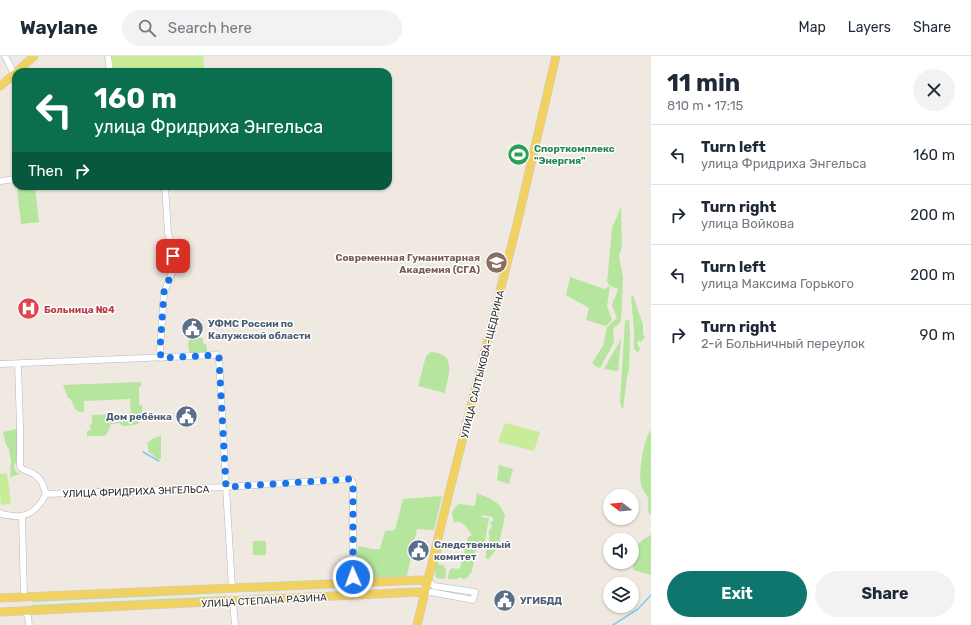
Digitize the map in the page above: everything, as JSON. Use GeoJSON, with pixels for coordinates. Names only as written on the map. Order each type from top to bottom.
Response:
{"type":"FeatureCollection","features":[{"type":"Feature","properties":{"kind":"main road"},"geometry":{"type":"LineString","coordinates":[[21,68],[34,56]]}},
{"type":"Feature","properties":{"kind":"main road","name":"УЛИЦА САЛТЫКОВА-ЩЕДРИНА"},"geometry":{"type":"LineString","coordinates":[[417,625],[517,224],[556,56]]}},
{"type":"Feature","properties":{"kind":"main road"},"geometry":{"type":"LineString","coordinates":[[0,86],[12,76]]}},
{"type":"Feature","properties":{"kind":"main road","name":"УЛИЦА СТЕПАНА РАЗИНА"},"geometry":{"type":"LineString","coordinates":[[0,598],[421,580],[428,581]]}},
{"type":"Feature","properties":{"kind":"main road"},"geometry":{"type":"LineString","coordinates":[[232,588],[233,601]]}},
{"type":"Feature","properties":{"kind":"main road","name":"УЛИЦА СТЕПАНА РАЗИНА"},"geometry":{"type":"LineString","coordinates":[[0,612],[418,592],[426,593]]}},
{"type":"Feature","properties":{"kind":"main road"},"geometry":{"type":"LineString","coordinates":[[24,597],[25,611]]}},
{"type":"Feature","properties":{"kind":"street"},"geometry":{"type":"LineString","coordinates":[[4,56],[12,68]]}},
{"type":"Feature","properties":{"kind":"street"},"geometry":{"type":"LineString","coordinates":[[108,56],[110,68]]}},
{"type":"Feature","properties":{"kind":"street"},"geometry":{"type":"LineString","coordinates":[[0,181],[12,180]]}},
{"type":"Feature","properties":{"kind":"street"},"geometry":{"type":"LineString","coordinates":[[161,358],[160,349],[164,292],[174,267],[172,244],[168,232],[166,190]]}},
{"type":"Feature","properties":{"kind":"street"},"geometry":{"type":"LineString","coordinates":[[0,364],[217,355],[219,358],[232,588]]}},
{"type":"Feature","properties":{"kind":"street"},"geometry":{"type":"LineString","coordinates":[[0,513],[22,516],[32,511],[41,503],[46,494],[43,484],[37,476],[23,470],[20,467],[18,364]]}},
{"type":"Feature","properties":{"kind":"street","name":"УЛИЦА ФРИДРИХА ЭНГЕЛЬСА"},"geometry":{"type":"LineString","coordinates":[[46,494],[226,487],[350,479],[353,483],[352,558],[354,583]]}},
{"type":"Feature","properties":{"kind":"street"},"geometry":{"type":"LineString","coordinates":[[22,516],[24,597]]}},
{"type":"Feature","properties":{"kind":"street","name":"УЛИЦА СТЕПАНА РАЗИНА"},"geometry":{"type":"LineString","coordinates":[[426,593],[431,592],[474,600],[475,592],[434,586],[428,581]]}},
{"type":"Feature","properties":{"kind":"street"},"geometry":{"type":"LineString","coordinates":[[354,583],[354,595]]}},
{"type":"Feature","properties":{"kind":"street"},"geometry":{"type":"LineString","coordinates":[[233,601],[235,625]]}},
{"type":"Feature","properties":{"kind":"street"},"geometry":{"type":"LineString","coordinates":[[25,611],[28,617],[28,625]]}},
{"type":"Feature","properties":{"kind":"green space"},"geometry":{"type":"Polygon","coordinates":[[[111,56],[203,56],[204,68],[113,68],[111,56]]]}},
{"type":"Feature","properties":{"kind":"green space"},"geometry":{"type":"Polygon","coordinates":[[[17,190],[35,190],[39,222],[21,224],[17,190]]]}},
{"type":"Feature","properties":{"kind":"green space"},"geometry":{"type":"Polygon","coordinates":[[[621,207],[622,247],[619,256],[623,277],[621,321],[613,329],[614,342],[600,368],[592,363],[603,346],[607,327],[617,318],[612,306],[618,289],[610,286],[607,282],[612,228],[621,207]]]}},
{"type":"Feature","properties":{"kind":"green space"},"geometry":{"type":"Polygon","coordinates":[[[570,277],[604,289],[610,286],[607,306],[612,320],[606,326],[586,320],[589,308],[566,295],[570,277]]]}},
{"type":"Feature","properties":{"kind":"green space"},"geometry":{"type":"Polygon","coordinates":[[[633,295],[643,325],[643,334],[645,337],[641,342],[639,340],[637,343],[640,349],[638,353],[634,349],[631,297],[633,295]]]}},
{"type":"Feature","properties":{"kind":"green space"},"geometry":{"type":"Polygon","coordinates":[[[629,319],[629,371],[627,376],[623,410],[620,403],[625,321],[629,319]]]}},
{"type":"Feature","properties":{"kind":"green space"},"geometry":{"type":"Polygon","coordinates":[[[190,338],[203,338],[203,344],[206,344],[207,352],[189,352],[188,343],[190,338]]]}},
{"type":"Feature","properties":{"kind":"green space"},"geometry":{"type":"Polygon","coordinates":[[[621,339],[618,371],[604,369],[621,339]]]}},
{"type":"Feature","properties":{"kind":"green space"},"geometry":{"type":"Polygon","coordinates":[[[431,352],[445,357],[448,361],[449,372],[445,393],[418,386],[426,356],[431,352]]]}},
{"type":"Feature","properties":{"kind":"green space"},"geometry":{"type":"Polygon","coordinates":[[[140,382],[142,385],[139,387],[139,404],[142,406],[141,421],[137,425],[122,426],[120,423],[111,424],[105,436],[87,436],[87,431],[91,430],[90,426],[92,422],[92,415],[129,414],[131,412],[130,399],[84,401],[84,412],[80,412],[75,409],[71,400],[68,398],[63,385],[140,382]]]}},
{"type":"Feature","properties":{"kind":"green space"},"geometry":{"type":"Polygon","coordinates":[[[505,423],[540,432],[534,451],[498,442],[505,423]]]}},
{"type":"Feature","properties":{"kind":"green space"},"geometry":{"type":"Polygon","coordinates":[[[17,429],[18,462],[14,464],[14,466],[16,472],[21,474],[10,477],[11,461],[9,449],[6,445],[3,432],[17,429]]]}},
{"type":"Feature","properties":{"kind":"green space"},"geometry":{"type":"Polygon","coordinates":[[[651,430],[651,515],[648,512],[647,495],[640,480],[644,447],[648,434],[651,430]]]}},
{"type":"Feature","properties":{"kind":"green space"},"geometry":{"type":"Polygon","coordinates":[[[161,436],[161,458],[159,459],[149,452],[147,443],[154,438],[161,436]]]}},
{"type":"Feature","properties":{"kind":"green space"},"geometry":{"type":"Polygon","coordinates":[[[499,465],[513,469],[509,484],[497,480],[499,465]]]}},
{"type":"Feature","properties":{"kind":"green space"},"geometry":{"type":"Polygon","coordinates":[[[7,473],[11,504],[1,505],[0,474],[7,473]]]}},
{"type":"Feature","properties":{"kind":"green space"},"geometry":{"type":"Polygon","coordinates":[[[477,493],[497,503],[501,507],[505,516],[498,548],[489,559],[486,559],[486,550],[489,544],[489,531],[492,527],[490,523],[494,520],[492,517],[482,515],[481,517],[489,518],[484,546],[477,545],[472,571],[467,578],[463,579],[460,577],[457,579],[450,579],[448,578],[449,571],[452,568],[460,568],[468,537],[472,535],[465,525],[458,521],[454,523],[452,512],[458,504],[475,506],[477,493]]]}},
{"type":"Feature","properties":{"kind":"green space"},"geometry":{"type":"Polygon","coordinates":[[[442,496],[434,530],[417,529],[407,576],[360,580],[358,578],[354,563],[359,546],[380,549],[385,531],[395,530],[403,499],[442,496]]]}},
{"type":"Feature","properties":{"kind":"green space"},"geometry":{"type":"Polygon","coordinates":[[[651,531],[651,575],[633,570],[639,569],[639,543],[650,536],[651,531]]]}},
{"type":"Feature","properties":{"kind":"green space"},"geometry":{"type":"Polygon","coordinates":[[[253,541],[266,541],[266,555],[253,555],[253,541]]]}},
{"type":"Feature","properties":{"kind":"green space"},"geometry":{"type":"Polygon","coordinates":[[[440,544],[443,545],[438,564],[443,565],[446,570],[445,579],[436,578],[433,570],[440,544]]]}},
{"type":"Feature","properties":{"kind":"green space"},"geometry":{"type":"Polygon","coordinates":[[[226,590],[226,593],[32,602],[32,598],[226,590]]]}},
{"type":"Feature","properties":{"kind":"green space"},"geometry":{"type":"Polygon","coordinates":[[[226,596],[226,599],[31,608],[31,605],[226,596]]]}},
{"type":"Feature","properties":{"kind":"waterway"},"geometry":{"type":"LineString","coordinates":[[143,452],[159,461]]}},
{"type":"Feature","properties":{"kind":"waterway"},"geometry":{"type":"LineString","coordinates":[[613,625],[638,609],[651,595]]}},
{"type":"Feature","properties":{"kind":"place","name":"Спорткомплекс \"Энергия\""},"geometry":{"type":"Point","coordinates":[519,154]}},
{"type":"Feature","properties":{"kind":"place","name":"Современная Гуманитарная Академия (СГА)"},"geometry":{"type":"Point","coordinates":[496,263]}},
{"type":"Feature","properties":{"kind":"place","name":"Больница №4"},"geometry":{"type":"Point","coordinates":[29,309]}},
{"type":"Feature","properties":{"kind":"place","name":"УФМС России по Калужской области"},"geometry":{"type":"Point","coordinates":[192,329]}},
{"type":"Feature","properties":{"kind":"place","name":"Дом ребёнка"},"geometry":{"type":"Point","coordinates":[187,416]}},
{"type":"Feature","properties":{"kind":"place","name":"Следственный комитет"},"geometry":{"type":"Point","coordinates":[419,550]}},
{"type":"Feature","properties":{"kind":"place","name":"УГИБДД"},"geometry":{"type":"Point","coordinates":[504,600]}},
{"type":"Feature","properties":{"kind":"route"},"geometry":{"type":"LineString","coordinates":[[173,256],[174,267],[164,292],[160,349],[161,358],[217,355],[219,358],[226,487],[350,479],[353,483],[353,577]]}}]}
